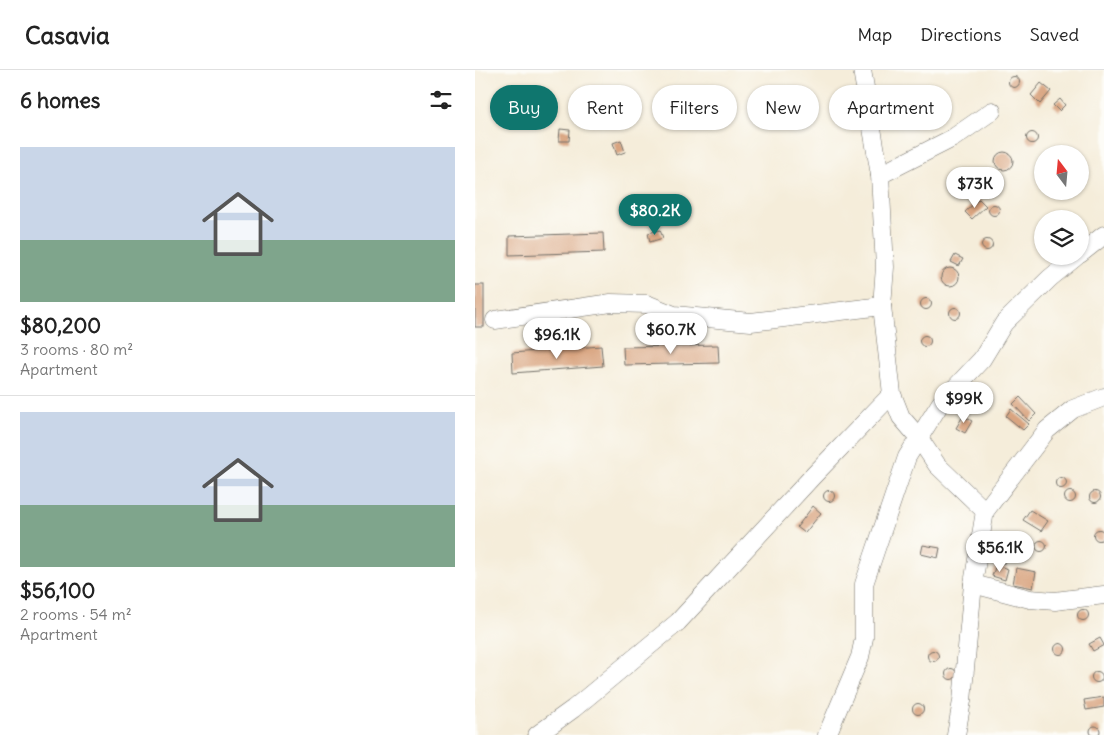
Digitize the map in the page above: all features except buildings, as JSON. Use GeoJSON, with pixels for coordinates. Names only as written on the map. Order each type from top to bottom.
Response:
{"type":"FeatureCollection","features":[{"type":"Feature","properties":{"kind":"street"},"geometry":{"type":"LineString","coordinates":[[862,70],[880,175],[885,267],[882,306],[892,394],[901,417],[919,438],[937,465],[985,511]]}},
{"type":"Feature","properties":{"kind":"street"},"geometry":{"type":"LineString","coordinates":[[880,175],[945,142],[992,111]]}},
{"type":"Feature","properties":{"kind":"street"},"geometry":{"type":"LineString","coordinates":[[1089,247],[1104,235]]}},
{"type":"Feature","properties":{"kind":"street"},"geometry":{"type":"LineString","coordinates":[[827,735],[860,657],[864,638],[864,584],[907,457],[940,404],[982,359],[1004,323],[1066,265]]}},
{"type":"Feature","properties":{"kind":"street"},"geometry":{"type":"LineString","coordinates":[[495,320],[611,302],[647,304],[674,315],[751,322],[882,306]]}},
{"type":"Feature","properties":{"kind":"street"},"geometry":{"type":"LineString","coordinates":[[537,735],[573,709],[678,622],[812,477],[892,394]]}},
{"type":"Feature","properties":{"kind":"street"},"geometry":{"type":"LineString","coordinates":[[956,735],[962,701],[973,584],[985,511],[1047,430],[1073,409],[1104,397]]}},
{"type":"Feature","properties":{"kind":"street"},"geometry":{"type":"LineString","coordinates":[[973,584],[1055,601],[1104,595]]}}]}
